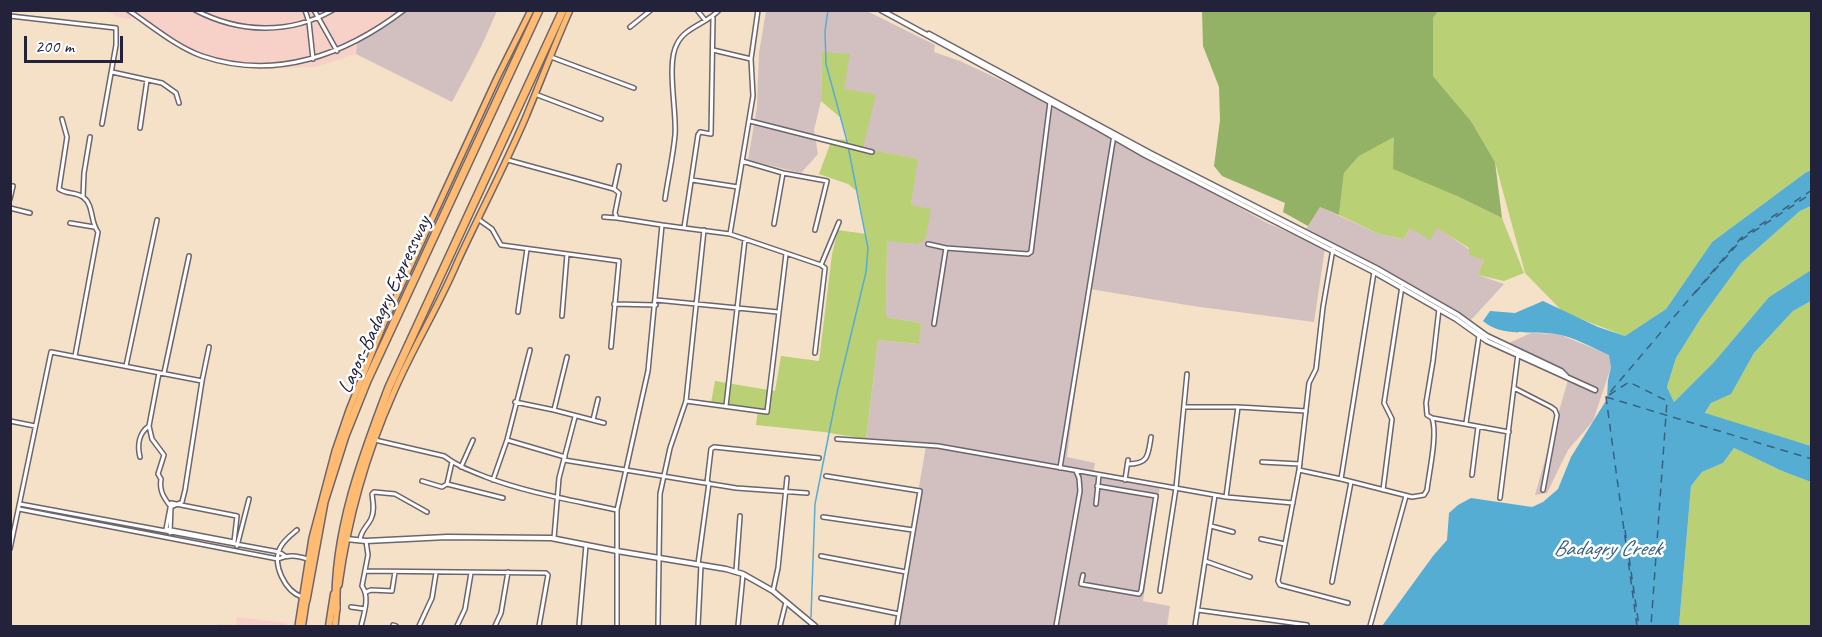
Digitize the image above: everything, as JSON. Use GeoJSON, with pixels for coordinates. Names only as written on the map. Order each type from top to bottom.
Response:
{"type":"FeatureCollection","features":[{"type":"Feature","properties":{"kind":"highway","name":"Lagos-Badagry Expressway"},"geometry":{"type":"LineString","coordinates":[[300,627],[324,502],[345,436],[367,381],[539,10]]}},
{"type":"Feature","properties":{"kind":"highway","name":"Lagos-Badagry Expressway"},"geometry":{"type":"LineString","coordinates":[[329,627],[342,535],[354,487],[389,387],[563,10]]}},
{"type":"Feature","properties":{"kind":"highway"},"geometry":{"type":"LineString","coordinates":[[336,609],[338,562]]}},
{"type":"Feature","properties":{"kind":"main road","name":"Lagos-Badagry Expressway"},"geometry":{"type":"LineString","coordinates":[[304,599],[308,559],[322,495],[335,451],[370,357],[497,78],[531,10]]}},
{"type":"Feature","properties":{"kind":"main road"},"geometry":{"type":"LineString","coordinates":[[335,627],[346,539],[374,440],[398,383],[457,265],[506,159],[570,10]]}},
{"type":"Feature","properties":{"kind":"street"},"geometry":{"type":"LineString","coordinates":[[128,10],[171,40],[201,55],[222,61],[266,66],[313,59],[337,51],[396,16],[402,10]]}},
{"type":"Feature","properties":{"kind":"street"},"geometry":{"type":"LineString","coordinates":[[195,10],[233,26],[256,29],[280,28],[309,22],[333,10]]}},
{"type":"Feature","properties":{"kind":"street"},"geometry":{"type":"LineString","coordinates":[[305,10],[309,22],[313,59]]}},
{"type":"Feature","properties":{"kind":"street"},"geometry":{"type":"LineString","coordinates":[[314,10],[337,51]]}},
{"type":"Feature","properties":{"kind":"street"},"geometry":{"type":"LineString","coordinates":[[630,27],[651,10]]}},
{"type":"Feature","properties":{"kind":"street"},"geometry":{"type":"LineString","coordinates":[[697,10],[705,20]]}},
{"type":"Feature","properties":{"kind":"street"},"geometry":{"type":"LineString","coordinates":[[684,228],[698,135],[700,132],[711,134],[713,18],[719,10]]}},
{"type":"Feature","properties":{"kind":"street"},"geometry":{"type":"LineString","coordinates":[[730,234],[750,121],[753,96],[751,59],[758,10]]}},
{"type":"Feature","properties":{"kind":"street"},"geometry":{"type":"LineString","coordinates":[[881,10],[1050,102],[1114,134]]}},
{"type":"Feature","properties":{"kind":"street"},"geometry":{"type":"LineString","coordinates":[[886,10],[1171,166],[1402,286],[1479,336],[1518,352]]}},
{"type":"Feature","properties":{"kind":"street"},"geometry":{"type":"LineString","coordinates":[[10,16],[116,28],[116,45],[102,124]]}},
{"type":"Feature","properties":{"kind":"street"},"geometry":{"type":"LineString","coordinates":[[665,199],[675,134],[674,50],[681,37],[705,20],[713,18]]}},
{"type":"Feature","properties":{"kind":"street"},"geometry":{"type":"LineString","coordinates":[[713,50],[751,59]]}},
{"type":"Feature","properties":{"kind":"street"},"geometry":{"type":"LineString","coordinates":[[549,57],[634,88]]}},
{"type":"Feature","properties":{"kind":"street"},"geometry":{"type":"LineString","coordinates":[[112,72],[169,87],[176,93],[179,103]]}},
{"type":"Feature","properties":{"kind":"street"},"geometry":{"type":"LineString","coordinates":[[140,128],[147,80]]}},
{"type":"Feature","properties":{"kind":"street"},"geometry":{"type":"LineString","coordinates":[[535,94],[601,119]]}},
{"type":"Feature","properties":{"kind":"street"},"geometry":{"type":"LineString","coordinates":[[928,244],[946,248],[1030,253],[1050,102]]}},
{"type":"Feature","properties":{"kind":"street"},"geometry":{"type":"LineString","coordinates":[[62,119],[67,141],[59,189],[83,197]]}},
{"type":"Feature","properties":{"kind":"street"},"geometry":{"type":"LineString","coordinates":[[750,121],[872,152]]}},
{"type":"Feature","properties":{"kind":"street"},"geometry":{"type":"LineString","coordinates":[[1060,468],[1114,134]]}},
{"type":"Feature","properties":{"kind":"street"},"geometry":{"type":"LineString","coordinates":[[75,356],[98,237],[91,211],[83,197],[90,137]]}},
{"type":"Feature","properties":{"kind":"street"},"geometry":{"type":"LineString","coordinates":[[506,159],[614,189],[619,193],[615,213],[617,218]]}},
{"type":"Feature","properties":{"kind":"street"},"geometry":{"type":"LineString","coordinates":[[742,161],[783,173],[827,181],[815,230]]}},
{"type":"Feature","properties":{"kind":"street"},"geometry":{"type":"LineString","coordinates":[[614,189],[619,166]]}},
{"type":"Feature","properties":{"kind":"street"},"geometry":{"type":"LineString","coordinates":[[774,224],[783,173]]}},
{"type":"Feature","properties":{"kind":"street"},"geometry":{"type":"LineString","coordinates":[[692,180],[738,187]]}},
{"type":"Feature","properties":{"kind":"street"},"geometry":{"type":"LineString","coordinates":[[10,186],[13,186],[10,199]]}},
{"type":"Feature","properties":{"kind":"street"},"geometry":{"type":"LineString","coordinates":[[10,208],[30,213]]}},
{"type":"Feature","properties":{"kind":"street"},"geometry":{"type":"LineString","coordinates":[[604,217],[730,234],[821,265],[825,268],[815,352]]}},
{"type":"Feature","properties":{"kind":"street"},"geometry":{"type":"LineString","coordinates":[[477,218],[492,229],[501,245],[619,261],[611,346]]}},
{"type":"Feature","properties":{"kind":"street"},"geometry":{"type":"LineString","coordinates":[[126,366],[157,220]]}},
{"type":"Feature","properties":{"kind":"street"},"geometry":{"type":"LineString","coordinates":[[821,265],[839,222]]}},
{"type":"Feature","properties":{"kind":"street"},"geometry":{"type":"LineString","coordinates":[[70,223],[94,227]]}},
{"type":"Feature","properties":{"kind":"street"},"geometry":{"type":"LineString","coordinates":[[617,627],[617,510],[624,469],[648,371],[662,225]]}},
{"type":"Feature","properties":{"kind":"street"},"geometry":{"type":"LineString","coordinates":[[658,627],[660,494],[670,448],[686,401],[704,230]]}},
{"type":"Feature","properties":{"kind":"street"},"geometry":{"type":"LineString","coordinates":[[726,406],[745,239]]}},
{"type":"Feature","properties":{"kind":"street"},"geometry":{"type":"LineString","coordinates":[[934,324],[946,248]]}},
{"type":"Feature","properties":{"kind":"street"},"geometry":{"type":"LineString","coordinates":[[518,312],[527,249]]}},
{"type":"Feature","properties":{"kind":"street"},"geometry":{"type":"LineString","coordinates":[[1333,249],[1458,315],[1487,336],[1552,372],[1595,390]]}},
{"type":"Feature","properties":{"kind":"street"},"geometry":{"type":"LineString","coordinates":[[1333,249],[1316,365],[1310,383],[1300,464],[1278,581],[1280,585],[1348,603]]}},
{"type":"Feature","properties":{"kind":"street"},"geometry":{"type":"LineString","coordinates":[[562,316],[567,254]]}},
{"type":"Feature","properties":{"kind":"street"},"geometry":{"type":"LineString","coordinates":[[686,401],[767,412],[786,254]]}},
{"type":"Feature","properties":{"kind":"street"},"geometry":{"type":"LineString","coordinates":[[164,373],[189,256]]}},
{"type":"Feature","properties":{"kind":"street"},"geometry":{"type":"LineString","coordinates":[[1341,479],[1374,272]]}},
{"type":"Feature","properties":{"kind":"street"},"geometry":{"type":"LineString","coordinates":[[1383,490],[1392,419],[1384,403],[1402,286]]}},
{"type":"Feature","properties":{"kind":"street"},"geometry":{"type":"LineString","coordinates":[[656,300],[778,312]]}},
{"type":"Feature","properties":{"kind":"street"},"geometry":{"type":"LineString","coordinates":[[614,304],[656,305]]}},
{"type":"Feature","properties":{"kind":"street"},"geometry":{"type":"LineString","coordinates":[[1439,309],[1426,403],[1427,415],[1432,418],[1509,432]]}},
{"type":"Feature","properties":{"kind":"street"},"geometry":{"type":"LineString","coordinates":[[1466,423],[1479,336]]}},
{"type":"Feature","properties":{"kind":"street"},"geometry":{"type":"LineString","coordinates":[[171,507],[182,502],[209,347]]}},
{"type":"Feature","properties":{"kind":"street"},"geometry":{"type":"LineString","coordinates":[[494,480],[507,440],[530,350]]}},
{"type":"Feature","properties":{"kind":"street"},"geometry":{"type":"LineString","coordinates":[[10,549],[50,353],[54,351],[202,381]]}},
{"type":"Feature","properties":{"kind":"street"},"geometry":{"type":"LineString","coordinates":[[1500,498],[1518,352]]}},
{"type":"Feature","properties":{"kind":"street"},"geometry":{"type":"LineString","coordinates":[[554,410],[567,357]]}},
{"type":"Feature","properties":{"kind":"street"},"geometry":{"type":"LineString","coordinates":[[159,373],[149,426],[152,439],[164,455],[158,474],[161,479],[162,494],[171,507],[170,533]]}},
{"type":"Feature","properties":{"kind":"street"},"geometry":{"type":"LineString","coordinates":[[1160,591],[1176,488],[1187,374]]}},
{"type":"Feature","properties":{"kind":"street"},"geometry":{"type":"LineString","coordinates":[[1514,388],[1551,407],[1557,415],[1543,490]]}},
{"type":"Feature","properties":{"kind":"street"},"geometry":{"type":"LineString","coordinates":[[593,420],[598,399]]}},
{"type":"Feature","properties":{"kind":"street"},"geometry":{"type":"LineString","coordinates":[[515,402],[604,423]]}},
{"type":"Feature","properties":{"kind":"street"},"geometry":{"type":"LineString","coordinates":[[1184,407],[1306,411]]}},
{"type":"Feature","properties":{"kind":"street"},"geometry":{"type":"LineString","coordinates":[[1226,497],[1238,407]]}},
{"type":"Feature","properties":{"kind":"street"},"geometry":{"type":"LineString","coordinates":[[554,538],[559,478],[575,417]]}},
{"type":"Feature","properties":{"kind":"street"},"geometry":{"type":"LineString","coordinates":[[1299,470],[1406,496],[1419,497],[1424,495],[1426,490],[1434,423],[1432,418]]}},
{"type":"Feature","properties":{"kind":"street"},"geometry":{"type":"LineString","coordinates":[[10,421],[36,426]]}},
{"type":"Feature","properties":{"kind":"street"},"geometry":{"type":"LineString","coordinates":[[140,457],[139,441],[145,428],[149,426]]}},
{"type":"Feature","properties":{"kind":"street"},"geometry":{"type":"LineString","coordinates":[[1472,475],[1478,427]]}},
{"type":"Feature","properties":{"kind":"street"},"geometry":{"type":"LineString","coordinates":[[1125,480],[1128,462],[1138,464],[1144,460],[1151,437]]}},
{"type":"Feature","properties":{"kind":"street"},"geometry":{"type":"LineString","coordinates":[[837,439],[938,446],[1226,497],[1293,503]]}},
{"type":"Feature","properties":{"kind":"street"},"geometry":{"type":"LineString","coordinates":[[374,440],[444,456],[452,462],[494,480],[531,492],[617,510]]}},
{"type":"Feature","properties":{"kind":"street"},"geometry":{"type":"LineString","coordinates":[[461,466],[473,440]]}},
{"type":"Feature","properties":{"kind":"street"},"geometry":{"type":"LineString","coordinates":[[507,440],[565,458],[624,469],[736,488],[807,493]]}},
{"type":"Feature","properties":{"kind":"street"},"geometry":{"type":"LineString","coordinates":[[698,627],[700,564],[711,449],[714,447],[819,458]]}},
{"type":"Feature","properties":{"kind":"street"},"geometry":{"type":"LineString","coordinates":[[447,484],[452,462]]}},
{"type":"Feature","properties":{"kind":"street"},"geometry":{"type":"LineString","coordinates":[[1262,462],[1300,464]]}},
{"type":"Feature","properties":{"kind":"street"},"geometry":{"type":"LineString","coordinates":[[1056,627],[1080,491],[1076,471]]}},
{"type":"Feature","properties":{"kind":"street"},"geometry":{"type":"LineString","coordinates":[[1096,504],[1100,475]]}},
{"type":"Feature","properties":{"kind":"street"},"geometry":{"type":"LineString","coordinates":[[826,476],[919,490],[897,627]]}},
{"type":"Feature","properties":{"kind":"street"},"geometry":{"type":"LineString","coordinates":[[773,591],[778,568],[787,478]]}},
{"type":"Feature","properties":{"kind":"street"},"geometry":{"type":"LineString","coordinates":[[422,481],[442,487],[447,484],[503,498]]}},
{"type":"Feature","properties":{"kind":"street"},"geometry":{"type":"LineString","coordinates":[[1332,582],[1351,482]]}},
{"type":"Feature","properties":{"kind":"street"},"geometry":{"type":"LineString","coordinates":[[1083,575],[1081,584],[1140,593],[1150,545],[1157,485]]}},
{"type":"Feature","properties":{"kind":"street"},"geometry":{"type":"LineString","coordinates":[[1097,486],[1156,495]]}},
{"type":"Feature","properties":{"kind":"street"},"geometry":{"type":"LineString","coordinates":[[360,540],[361,533],[374,511],[372,494],[374,492],[395,494],[427,512]]}},
{"type":"Feature","properties":{"kind":"street"},"geometry":{"type":"LineString","coordinates":[[1195,627],[1215,495]]}},
{"type":"Feature","properties":{"kind":"street"},"geometry":{"type":"LineString","coordinates":[[1370,627],[1406,496]]}},
{"type":"Feature","properties":{"kind":"street"},"geometry":{"type":"LineString","coordinates":[[237,548],[249,499]]}},
{"type":"Feature","properties":{"kind":"street"},"geometry":{"type":"LineString","coordinates":[[171,503],[237,516],[234,542],[166,529],[171,503]]}},
{"type":"Feature","properties":{"kind":"street"},"geometry":{"type":"LineString","coordinates":[[20,504],[170,533],[278,559],[285,556],[296,556],[308,559]]}},
{"type":"Feature","properties":{"kind":"street"},"geometry":{"type":"LineString","coordinates":[[19,509],[237,548],[279,552],[285,556]]}},
{"type":"Feature","properties":{"kind":"street"},"geometry":{"type":"LineString","coordinates":[[736,571],[740,516]]}},
{"type":"Feature","properties":{"kind":"street"},"geometry":{"type":"LineString","coordinates":[[822,517],[913,530]]}},
{"type":"Feature","properties":{"kind":"street"},"geometry":{"type":"LineString","coordinates":[[1210,526],[1233,532]]}},
{"type":"Feature","properties":{"kind":"street"},"geometry":{"type":"LineString","coordinates":[[297,530],[285,541],[278,559],[280,573],[287,586],[304,599]]}},
{"type":"Feature","properties":{"kind":"street"},"geometry":{"type":"LineString","coordinates":[[346,539],[366,541],[466,537],[554,538],[617,552],[700,564],[743,574],[787,601],[815,627]]}},
{"type":"Feature","properties":{"kind":"street"},"geometry":{"type":"LineString","coordinates":[[1261,539],[1285,544]]}},
{"type":"Feature","properties":{"kind":"street"},"geometry":{"type":"LineString","coordinates":[[362,627],[366,591],[362,586],[368,550],[366,541]]}},
{"type":"Feature","properties":{"kind":"street"},"geometry":{"type":"LineString","coordinates":[[579,627],[586,545]]}},
{"type":"Feature","properties":{"kind":"street"},"geometry":{"type":"LineString","coordinates":[[821,556],[906,572]]}},
{"type":"Feature","properties":{"kind":"street"},"geometry":{"type":"LineString","coordinates":[[1205,561],[1250,577]]}},
{"type":"Feature","properties":{"kind":"street"},"geometry":{"type":"LineString","coordinates":[[365,571],[548,574],[539,627]]}},
{"type":"Feature","properties":{"kind":"street"},"geometry":{"type":"LineString","coordinates":[[366,591],[392,591],[394,572]]}},
{"type":"Feature","properties":{"kind":"street"},"geometry":{"type":"LineString","coordinates":[[495,627],[502,606],[508,572]]}},
{"type":"Feature","properties":{"kind":"street"},"geometry":{"type":"LineString","coordinates":[[419,627],[432,598],[436,573]]}},
{"type":"Feature","properties":{"kind":"street"},"geometry":{"type":"LineString","coordinates":[[457,627],[465,609],[471,573]]}},
{"type":"Feature","properties":{"kind":"street"},"geometry":{"type":"LineString","coordinates":[[738,627],[743,574]]}},
{"type":"Feature","properties":{"kind":"street"},"geometry":{"type":"LineString","coordinates":[[821,598],[899,614]]}},
{"type":"Feature","properties":{"kind":"street"},"geometry":{"type":"LineString","coordinates":[[780,627],[787,601]]}},
{"type":"Feature","properties":{"kind":"street"},"geometry":{"type":"LineString","coordinates":[[351,607],[365,609]]}},
{"type":"Feature","properties":{"kind":"street"},"geometry":{"type":"LineString","coordinates":[[1198,610],[1307,625]]}},
{"type":"Feature","properties":{"kind":"shaded area"},"geometry":{"type":"Polygon","coordinates":[[[108,11],[404,11],[357,43],[356,54],[316,67],[266,68],[229,63],[193,52],[135,17],[128,19],[117,17],[108,11]]]}},
{"type":"Feature","properties":{"kind":"shaded area"},"geometry":{"type":"Polygon","coordinates":[[[405,11],[497,11],[452,102],[356,54],[357,43],[405,11]]]}},
{"type":"Feature","properties":{"kind":"shaded area"},"geometry":{"type":"Polygon","coordinates":[[[766,11],[867,11],[935,45],[934,52],[960,61],[1064,110],[1267,223],[1325,248],[1314,322],[1193,306],[1090,289],[1067,457],[1095,463],[1093,473],[1160,486],[1143,601],[1170,606],[1167,626],[895,626],[926,446],[866,439],[878,340],[918,344],[921,323],[886,317],[887,240],[916,244],[911,205],[917,159],[863,148],[844,89],[822,52],[821,101],[814,130],[818,154],[801,173],[748,160],[757,107],[759,53],[766,11]]]}},
{"type":"Feature","properties":{"kind":"shaded area"},"geometry":{"type":"Polygon","coordinates":[[[1320,207],[1379,234],[1404,239],[1410,228],[1437,227],[1484,260],[1478,275],[1504,284],[1471,320],[1306,229],[1320,207]]]}},
{"type":"Feature","properties":{"kind":"shaded area"},"geometry":{"type":"Polygon","coordinates":[[[1531,333],[1558,334],[1610,355],[1611,367],[1593,421],[1568,450],[1547,493],[1535,495],[1568,380],[1505,348],[1511,342],[1531,333]]]}},
{"type":"Feature","properties":{"kind":"shaded area"},"geometry":{"type":"Polygon","coordinates":[[[236,617],[286,623],[286,626],[215,626],[219,624],[237,625],[236,617]]]}},
{"type":"Feature","properties":{"kind":"green space"},"geometry":{"type":"Polygon","coordinates":[[[1438,10],[1811,11],[1811,170],[1712,242],[1666,309],[1625,336],[1563,312],[1525,273],[1495,162],[1471,121],[1433,76],[1433,18],[1438,10]]]}},
{"type":"Feature","properties":{"kind":"green space"},"geometry":{"type":"Polygon","coordinates":[[[1202,11],[1438,11],[1433,18],[1433,76],[1471,121],[1495,162],[1502,218],[1393,169],[1394,137],[1359,156],[1344,173],[1339,215],[1320,207],[1308,226],[1283,212],[1285,203],[1222,176],[1214,166],[1220,120],[1219,87],[1203,46],[1202,11]]]}},
{"type":"Feature","properties":{"kind":"green space"},"geometry":{"type":"Polygon","coordinates":[[[822,52],[850,54],[844,89],[876,94],[863,148],[918,159],[911,205],[931,209],[925,240],[916,244],[887,241],[886,317],[921,323],[919,344],[878,340],[866,439],[756,425],[758,409],[711,403],[715,381],[775,391],[781,356],[819,361],[832,254],[838,230],[866,234],[858,192],[848,184],[819,174],[832,139],[848,140],[841,118],[821,101],[822,52]]]}},
{"type":"Feature","properties":{"kind":"green space"},"geometry":{"type":"Polygon","coordinates":[[[1395,136],[1457,196],[1502,218],[1524,273],[1504,281],[1478,275],[1484,260],[1469,255],[1469,248],[1437,228],[1430,240],[1410,228],[1404,239],[1379,234],[1339,215],[1344,173],[1359,156],[1395,136]]]}},
{"type":"Feature","properties":{"kind":"green space"},"geometry":{"type":"Polygon","coordinates":[[[1811,206],[1811,270],[1769,297],[1714,362],[1674,402],[1667,387],[1676,358],[1701,318],[1741,263],[1800,211],[1811,206]]]}},
{"type":"Feature","properties":{"kind":"green space"},"geometry":{"type":"Polygon","coordinates":[[[1811,301],[1811,446],[1705,414],[1711,403],[1731,393],[1754,353],[1793,311],[1811,301]]]}},
{"type":"Feature","properties":{"kind":"green space"},"geometry":{"type":"Polygon","coordinates":[[[1734,448],[1811,482],[1811,626],[1679,626],[1691,486],[1702,472],[1723,463],[1734,448]]]}},
{"type":"Feature","properties":{"kind":"water","name":"Badagry Creek"},"geometry":{"type":"Polygon","coordinates":[[[1811,170],[1811,206],[1800,211],[1741,263],[1701,318],[1676,358],[1667,387],[1674,402],[1714,362],[1769,297],[1811,270],[1811,301],[1793,311],[1754,353],[1731,394],[1711,403],[1705,413],[1811,446],[1811,482],[1734,448],[1723,463],[1702,472],[1691,486],[1679,626],[1382,626],[1447,540],[1449,513],[1471,498],[1532,507],[1543,502],[1558,489],[1571,457],[1607,399],[1611,367],[1609,355],[1563,335],[1499,330],[1483,321],[1490,311],[1515,313],[1543,301],[1598,327],[1625,336],[1666,309],[1712,242],[1811,170]]]}},
{"type":"Feature","properties":{"kind":"waterway"},"geometry":{"type":"LineString","coordinates":[[811,617],[815,504],[837,393],[866,272],[868,248],[847,141],[826,64],[825,31],[828,10]]}},
{"type":"Feature","properties":{"kind":"ferry route"},"geometry":{"type":"LineString","coordinates":[[1637,626],[1606,397],[1741,238],[1812,190]]}},
{"type":"Feature","properties":{"kind":"ferry route"},"geometry":{"type":"LineString","coordinates":[[1695,293],[1741,240],[1812,193]]}},
{"type":"Feature","properties":{"kind":"ferry route"},"geometry":{"type":"LineString","coordinates":[[1609,395],[1629,382],[1667,401],[1651,626]]}},
{"type":"Feature","properties":{"kind":"ferry route"},"geometry":{"type":"LineString","coordinates":[[1606,397],[1812,459]]}},
{"type":"Feature","properties":{"kind":"ferry route"},"geometry":{"type":"LineString","coordinates":[[1625,530],[1639,626]]}}]}
